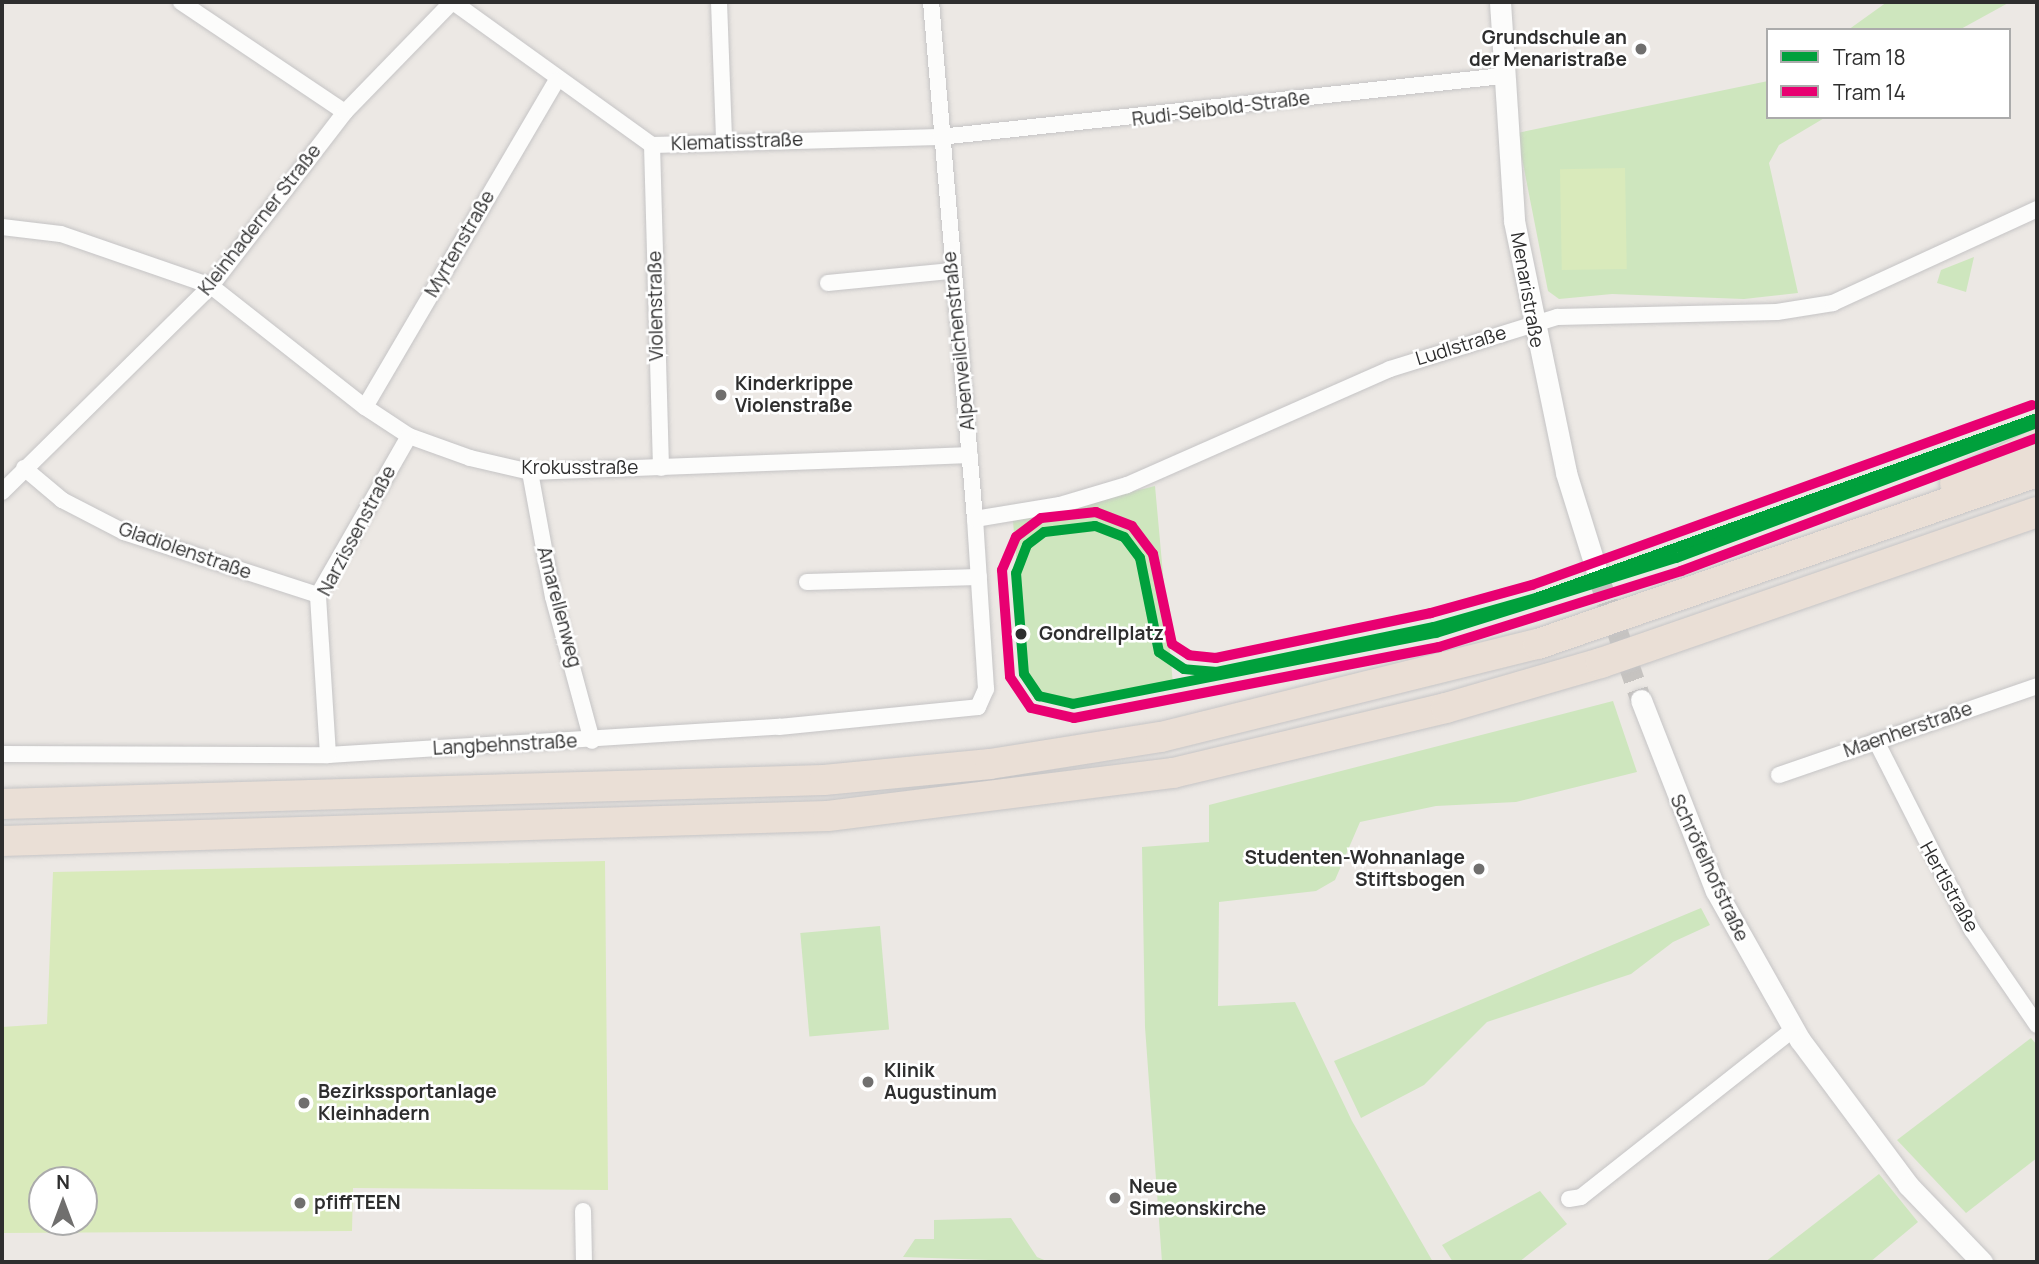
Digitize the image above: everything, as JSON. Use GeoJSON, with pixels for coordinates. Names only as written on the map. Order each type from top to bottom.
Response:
{"type":"FeatureCollection","features":[{"type":"Feature","properties":{"kind":"highway"},"geometry":{"type":"LineString","coordinates":[[1818,548],[2037,444]]}},
{"type":"Feature","properties":{"kind":"highway"},"geometry":{"type":"LineString","coordinates":[[2,804],[654,789],[990,764],[1161,737],[1410,681],[1538,644],[2037,472]]}},
{"type":"Feature","properties":{"kind":"highway"},"geometry":{"type":"LineString","coordinates":[[2,841],[828,816],[1173,773],[1446,708],[1601,663],[2037,512]]}},
{"type":"Feature","properties":{"kind":"highway"},"geometry":{"type":"LineString","coordinates":[[2,787],[119,801]]}},
{"type":"Feature","properties":{"kind":"highway"},"geometry":{"type":"LineString","coordinates":[[2,861],[206,835]]}},
{"type":"Feature","properties":{"kind":"street"},"geometry":{"type":"LineString","coordinates":[[181,2],[345,112]]}},
{"type":"Feature","properties":{"kind":"street","name":"Kleinhaderner Straße"},"geometry":{"type":"LineString","coordinates":[[2,492],[211,286],[345,112],[453,2]]}},
{"type":"Feature","properties":{"kind":"street","name":"Klematisstraße"},"geometry":{"type":"LineString","coordinates":[[453,2],[556,81],[653,145],[724,141],[940,138]]}},
{"type":"Feature","properties":{"kind":"street"},"geometry":{"type":"LineString","coordinates":[[719,2],[724,141]]}},
{"type":"Feature","properties":{"kind":"street","name":"Alpenveilchenstraße"},"geometry":{"type":"LineString","coordinates":[[930,2],[951,271],[970,455],[986,680]]}},
{"type":"Feature","properties":{"kind":"street","name":"Menaristraße"},"geometry":{"type":"LineString","coordinates":[[1500,2],[1502,76],[1514,221],[1532,324],[1597,572]]}},
{"type":"Feature","properties":{"kind":"street","name":"Rudi-Seibold-Straße"},"geometry":{"type":"LineString","coordinates":[[940,138],[1502,76]]}},
{"type":"Feature","properties":{"kind":"street","name":"Myrtenstraße"},"geometry":{"type":"LineString","coordinates":[[365,407],[556,81]]}},
{"type":"Feature","properties":{"kind":"street","name":"Violenstraße"},"geometry":{"type":"LineString","coordinates":[[653,145],[661,468]]}},
{"type":"Feature","properties":{"kind":"street","name":"Ludlstraße"},"geometry":{"type":"LineString","coordinates":[[975,519],[1117,488],[1390,369],[1532,324],[1612,312],[1777,312],[1833,303],[2037,209]]}},
{"type":"Feature","properties":{"kind":"street","name":"Krokusstraße"},"geometry":{"type":"LineString","coordinates":[[2,227],[61,234],[211,286],[365,407],[409,436],[530,472],[970,455]]}},
{"type":"Feature","properties":{"kind":"street"},"geometry":{"type":"LineString","coordinates":[[828,283],[951,271]]}},
{"type":"Feature","properties":{"kind":"street","name":"Narzissenstraße"},"geometry":{"type":"LineString","coordinates":[[328,755],[318,595],[409,436]]}},
{"type":"Feature","properties":{"kind":"street","name":"Gladiolenstraße"},"geometry":{"type":"LineString","coordinates":[[24,468],[62,500],[124,532],[318,595]]}},
{"type":"Feature","properties":{"kind":"street","name":"Amarellenweg"},"geometry":{"type":"LineString","coordinates":[[530,472],[553,597],[592,741]]}},
{"type":"Feature","properties":{"kind":"street"},"geometry":{"type":"LineString","coordinates":[[807,582],[979,577]]}},
{"type":"Feature","properties":{"kind":"street","name":"Langbehnstraße"},"geometry":{"type":"LineString","coordinates":[[2,754],[328,755],[592,741],[978,707],[986,680]]}},
{"type":"Feature","properties":{"kind":"street","name":"Maenherstraße"},"geometry":{"type":"LineString","coordinates":[[1779,775],[2037,686]]}},
{"type":"Feature","properties":{"kind":"street","name":"Schröfelhofstraße"},"geometry":{"type":"LineString","coordinates":[[1641,699],[1716,891],[1794,1029],[1908,1185],[1982,1262]]}},
{"type":"Feature","properties":{"kind":"street","name":"Hertlstraße"},"geometry":{"type":"LineString","coordinates":[[1876,741],[1972,930],[2037,1024]]}},
{"type":"Feature","properties":{"kind":"street"},"geometry":{"type":"LineString","coordinates":[[1569,1199],[1581,1198],[1794,1029]]}},
{"type":"Feature","properties":{"kind":"street"},"geometry":{"type":"LineString","coordinates":[[583,1211],[584,1262]]}},
{"type":"Feature","properties":{"kind":"green space"},"geometry":{"type":"Polygon","coordinates":[[[1887,2],[2010,2],[1963,28],[1851,28],[1887,2]]]}},
{"type":"Feature","properties":{"kind":"green space"},"geometry":{"type":"Polygon","coordinates":[[[1766,81],[1766,119],[1823,119],[1779,145],[1769,163],[1798,293],[1744,299],[1612,294],[1559,299],[1548,291],[1517,133],[1766,81]]]}},
{"type":"Feature","properties":{"kind":"green space"},"geometry":{"type":"Polygon","coordinates":[[[1625,168],[1627,269],[1562,270],[1560,169],[1625,168]]]}},
{"type":"Feature","properties":{"kind":"green space"},"geometry":{"type":"Polygon","coordinates":[[[1974,257],[1966,292],[1937,283],[1941,270],[1974,257]]]}},
{"type":"Feature","properties":{"kind":"green space"},"geometry":{"type":"Polygon","coordinates":[[[1155,486],[1173,684],[1063,702],[1042,694],[1026,672],[1013,521],[1155,486]]]}},
{"type":"Feature","properties":{"kind":"green space"},"geometry":{"type":"Polygon","coordinates":[[[1613,701],[1637,772],[1516,802],[1436,806],[1360,822],[1335,880],[1316,891],[1219,902],[1218,1006],[1295,1002],[1352,1121],[1433,1262],[1162,1262],[1145,1027],[1142,847],[1209,842],[1209,805],[1613,701]]]}},
{"type":"Feature","properties":{"kind":"green space","name":"Bezirkssportanlage Kleinhadern"},"geometry":{"type":"Polygon","coordinates":[[[605,861],[608,1190],[353,1188],[352,1231],[98,1232],[98,1166],[28,1166],[28,1233],[2,1233],[2,1027],[47,1024],[53,872],[605,861]]]}},
{"type":"Feature","properties":{"kind":"green space"},"geometry":{"type":"Polygon","coordinates":[[[1701,908],[1710,925],[1673,942],[1631,974],[1487,1022],[1424,1085],[1361,1118],[1334,1061],[1701,908]]]}},
{"type":"Feature","properties":{"kind":"green space"},"geometry":{"type":"Polygon","coordinates":[[[880,926],[889,1030],[809,1037],[800,933],[880,926]]]}},
{"type":"Feature","properties":{"kind":"green space"},"geometry":{"type":"Polygon","coordinates":[[[2031,1038],[2037,1045],[2037,1158],[1966,1213],[1897,1140],[2031,1038]]]}},
{"type":"Feature","properties":{"kind":"green space"},"geometry":{"type":"Polygon","coordinates":[[[1879,1174],[1918,1222],[1870,1262],[1765,1262],[1879,1174]]]}},
{"type":"Feature","properties":{"kind":"green space"},"geometry":{"type":"Polygon","coordinates":[[[1540,1191],[1567,1224],[1519,1262],[1453,1262],[1442,1245],[1540,1191]]]}},
{"type":"Feature","properties":{"kind":"green space"},"geometry":{"type":"Polygon","coordinates":[[[1011,1218],[1037,1257],[1049,1262],[903,1257],[915,1239],[934,1239],[934,1220],[1011,1218]]]}},
{"type":"Feature","properties":{"kind":"tunnel"},"geometry":{"type":"LineString","coordinates":[[1597,572],[1641,700]]}},
{"type":"Feature","properties":{"kind":"tram line","name":"14"},"geometry":{"type":"LineString","coordinates":[[2032,405],[1532,585],[1431,613],[1216,658],[1189,655],[1172,644],[1153,554],[1132,526],[1096,512],[1041,518],[1016,537],[1002,570],[1010,677],[1031,708],[1074,718],[1439,647],[1681,571],[2037,438]]}},
{"type":"Feature","properties":{"kind":"tram line","name":"18"},"geometry":{"type":"LineString","coordinates":[[2037,418],[1536,598],[1434,627],[1217,672],[1184,669],[1159,652],[1140,558],[1124,537],[1095,526],[1044,532],[1027,545],[1016,573],[1024,674],[1039,696],[1073,704],[1436,633],[1676,558],[2037,423]]}},
{"type":"Feature","properties":{"kind":"place","name":"Grundschule an der Menaristraße"},"geometry":{"type":"Point","coordinates":[1641,49]}},
{"type":"Feature","properties":{"kind":"place","name":"Kinderkrippe Violenstraße"},"geometry":{"type":"Point","coordinates":[721,395]}},
{"type":"Feature","properties":{"kind":"place","name":"Gondrellplatz"},"geometry":{"type":"Point","coordinates":[1021,634]}},
{"type":"Feature","properties":{"kind":"place","name":"Studenten-Wohnanlage Stiftsbogen"},"geometry":{"type":"Point","coordinates":[1479,869]}},
{"type":"Feature","properties":{"kind":"place","name":"Klinik Augustinum"},"geometry":{"type":"Point","coordinates":[868,1082]}},
{"type":"Feature","properties":{"kind":"place","name":"Bezirkssportanlage Kleinhadern"},"geometry":{"type":"Point","coordinates":[304,1103]}},
{"type":"Feature","properties":{"kind":"place","name":"Neue Simeonskirche"},"geometry":{"type":"Point","coordinates":[1115,1198]}},
{"type":"Feature","properties":{"kind":"place","name":"pfiffTEEN"},"geometry":{"type":"Point","coordinates":[300,1203]}}]}
